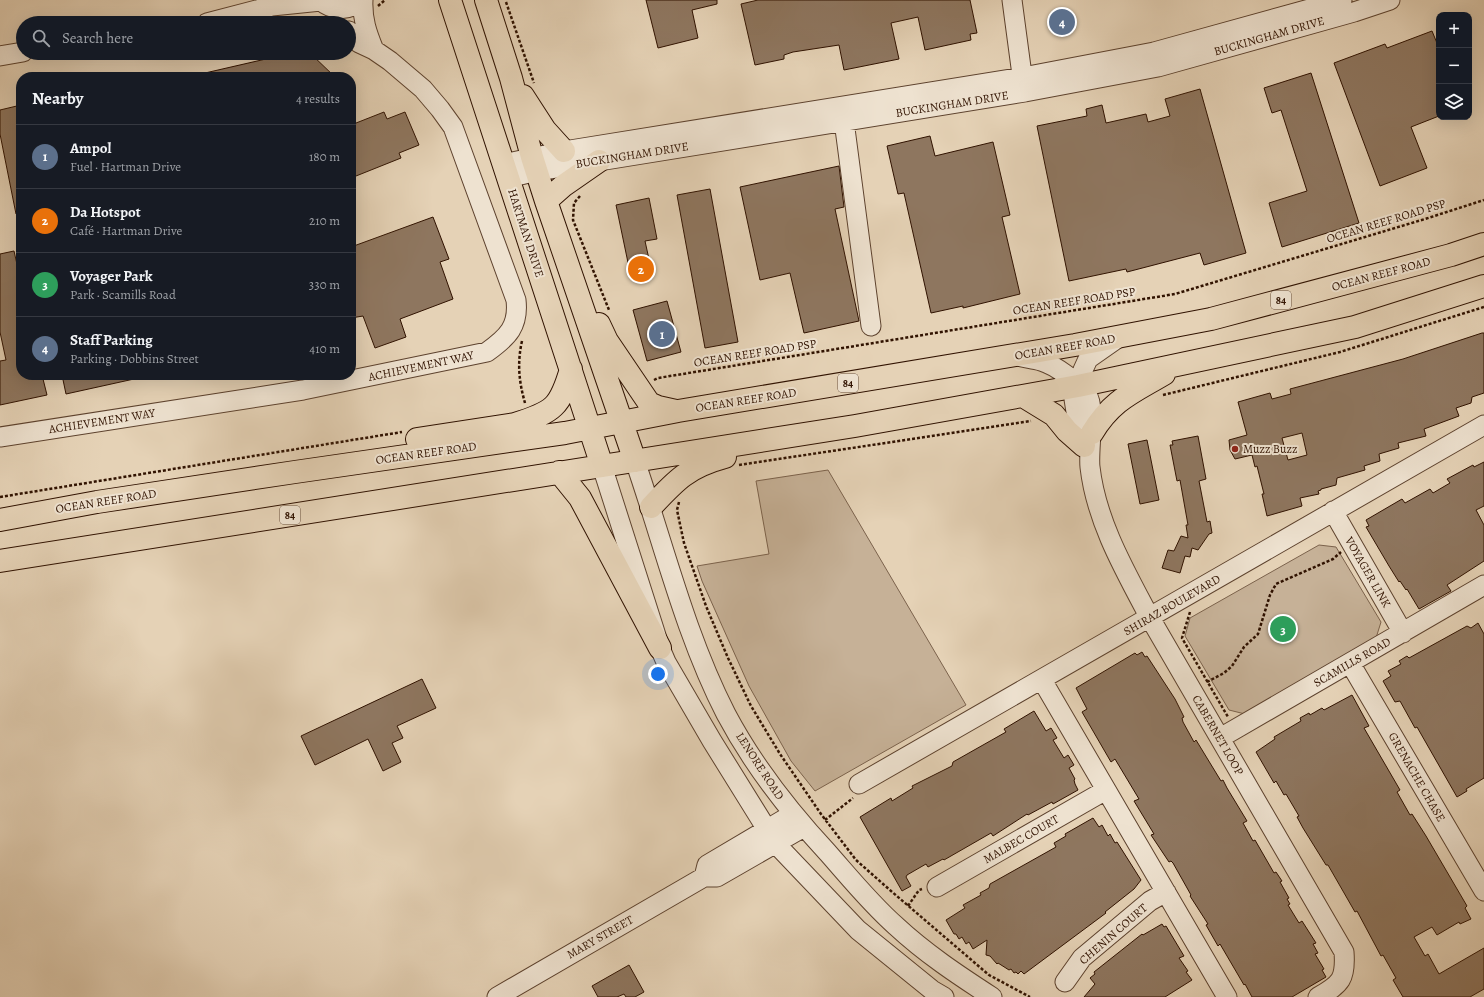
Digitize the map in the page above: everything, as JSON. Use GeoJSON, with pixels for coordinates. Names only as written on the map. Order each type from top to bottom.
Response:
{"type":"FeatureCollection","features":[{"type":"Feature","properties":{"kind":"main road","name":"HARTMAN DRIVE"},"geometry":{"type":"LineString","coordinates":[[441,0],[453,10],[602,466]]}},
{"type":"Feature","properties":{"kind":"main road"},"geometry":{"type":"LineString","coordinates":[[486,0],[511,78],[534,164],[635,461]]}},
{"type":"Feature","properties":{"kind":"main road"},"geometry":{"type":"LineString","coordinates":[[511,78],[545,130],[564,152]]}},
{"type":"Feature","properties":{"kind":"main road"},"geometry":{"type":"LineString","coordinates":[[546,201],[563,186],[599,161]]}},
{"type":"Feature","properties":{"kind":"main road","name":"OCEAN REEF ROAD"},"geometry":{"type":"LineString","coordinates":[[0,520],[97,502],[589,428],[678,411],[1014,356],[1211,319],[1451,255],[1484,244]]}},
{"type":"Feature","properties":{"kind":"main road"},"geometry":{"type":"LineString","coordinates":[[564,253],[607,341],[649,403],[658,407],[678,411]]}},
{"type":"Feature","properties":{"kind":"main road","name":"84"},"geometry":{"type":"LineString","coordinates":[[0,561],[855,426],[1078,386],[1355,327],[1484,286]]}},
{"type":"Feature","properties":{"kind":"main road"},"geometry":{"type":"LineString","coordinates":[[1023,396],[1054,415],[1067,431],[1088,446],[1103,415],[1112,406],[1182,364]]}},
{"type":"Feature","properties":{"kind":"main road"},"geometry":{"type":"LineString","coordinates":[[295,472],[382,445],[515,424],[530,420],[558,404],[564,394],[571,369]]}},
{"type":"Feature","properties":{"kind":"main road"},"geometry":{"type":"LineString","coordinates":[[651,507],[678,478],[699,465],[758,448],[816,438],[855,426]]}},
{"type":"Feature","properties":{"kind":"main road"},"geometry":{"type":"LineString","coordinates":[[559,472],[580,498],[660,648]]}},
{"type":"Feature","properties":{"kind":"street"},"geometry":{"type":"LineString","coordinates":[[232,16],[277,3],[324,3],[341,9],[352,7],[362,0]]}},
{"type":"Feature","properties":{"kind":"street","name":"ACHIEVEMENT WAY"},"geometry":{"type":"LineString","coordinates":[[362,0],[362,14],[366,31],[374,50]]}},
{"type":"Feature","properties":{"kind":"street"},"geometry":{"type":"LineString","coordinates":[[1012,0],[1024,85]]}},
{"type":"Feature","properties":{"kind":"street","name":"BUCKINGHAM DRIVE"},"geometry":{"type":"LineString","coordinates":[[534,164],[599,161],[844,121],[1024,85],[1154,52],[1342,0]]}},
{"type":"Feature","properties":{"kind":"street","name":"BUCKINGHAM DRIVE"},"geometry":{"type":"LineString","coordinates":[[506,171],[534,164],[564,152],[1158,67],[1354,12],[1390,0]]}},
{"type":"Feature","properties":{"kind":"street"},"geometry":{"type":"LineString","coordinates":[[324,3],[336,16]]}},
{"type":"Feature","properties":{"kind":"street","name":"ACHIEVEMENT WAY"},"geometry":{"type":"LineString","coordinates":[[356,39],[359,43],[374,50],[423,89],[453,127],[516,300],[517,314],[512,327],[503,341],[487,352],[356,379]]}},
{"type":"Feature","properties":{"kind":"street"},"geometry":{"type":"LineString","coordinates":[[0,56],[16,53]]}},
{"type":"Feature","properties":{"kind":"street"},"geometry":{"type":"LineString","coordinates":[[844,121],[871,326]]}},
{"type":"Feature","properties":{"kind":"street","name":"CABERNET LOOP"},"geometry":{"type":"LineString","coordinates":[[1121,336],[1088,359],[1074,399],[1080,437],[1088,446],[1090,467],[1100,514],[1127,575],[1150,618],[1344,952],[1345,969],[1337,986],[1318,997]]}},
{"type":"Feature","properties":{"kind":"street"},"geometry":{"type":"LineString","coordinates":[[1014,356],[1042,361],[1068,376],[1078,386]]}},
{"type":"Feature","properties":{"kind":"street","name":"ACHIEVEMENT WAY"},"geometry":{"type":"LineString","coordinates":[[0,437],[303,390],[351,380]]}},
{"type":"Feature","properties":{"kind":"street","name":"SHIRAZ BOULEVARD"},"geometry":{"type":"LineString","coordinates":[[859,784],[1484,425]]}},
{"type":"Feature","properties":{"kind":"street","name":"LENORE ROAD"},"geometry":{"type":"LineString","coordinates":[[635,461],[651,507],[671,574],[701,655],[726,714],[760,770],[798,821],[896,926],[948,969],[992,997]]}},
{"type":"Feature","properties":{"kind":"street"},"geometry":{"type":"LineString","coordinates":[[602,466],[660,648],[712,741],[772,837],[858,930],[932,990],[944,997]]}},
{"type":"Feature","properties":{"kind":"street","name":"VOYAGER LINK"},"geometry":{"type":"LineString","coordinates":[[1333,511],[1403,633]]}},
{"type":"Feature","properties":{"kind":"street","name":"SCAMILLS ROAD"},"geometry":{"type":"LineString","coordinates":[[1220,738],[1403,633],[1482,592]]}},
{"type":"Feature","properties":{"kind":"street","name":"GRENACHE CHASE"},"geometry":{"type":"LineString","coordinates":[[1350,663],[1484,891]]}},
{"type":"Feature","properties":{"kind":"street"},"geometry":{"type":"LineString","coordinates":[[1042,680],[1227,997]]}},
{"type":"Feature","properties":{"kind":"street","name":"MALBEC COURT"},"geometry":{"type":"LineString","coordinates":[[937,887],[1106,790]]}},
{"type":"Feature","properties":{"kind":"street","name":"MARY STREET"},"geometry":{"type":"LineString","coordinates":[[497,997],[704,877],[717,877],[772,837],[798,821]]}},
{"type":"Feature","properties":{"kind":"street","name":"CHENIN COURT"},"geometry":{"type":"LineString","coordinates":[[1065,982],[1082,958],[1150,901],[1166,892]]}},
{"type":"Feature","properties":{"kind":"path","name":"OCEAN REEF ROAD PSP"},"geometry":{"type":"LineString","coordinates":[[658,378],[1175,294],[1484,200]]}},
{"type":"Feature","properties":{"kind":"path"},"geometry":{"type":"LineString","coordinates":[[679,499],[677,510],[684,543],[706,606],[728,658],[751,706],[769,736],[825,820],[856,860],[908,906],[989,975],[1030,997]]}},
{"type":"Feature","properties":{"kind":"path"},"geometry":{"type":"LineString","coordinates":[[1207,682],[1224,673],[1232,666],[1244,647],[1258,634],[1270,594],[1276,584],[1333,560],[1341,552],[1340,548]]}},
{"type":"Feature","properties":{"kind":"path"},"geometry":{"type":"LineString","coordinates":[[1190,611],[1182,638],[1230,722]]}},
{"type":"Feature","properties":{"kind":"path"},"geometry":{"type":"LineString","coordinates":[[825,820],[852,800],[859,784]]}},
{"type":"Feature","properties":{"kind":"path"},"geometry":{"type":"LineString","coordinates":[[908,906],[919,890],[937,887]]}},
{"type":"Feature","properties":{"kind":"shaded area"},"geometry":{"type":"Polygon","coordinates":[[[828,470],[966,705],[815,791],[791,761],[749,686],[702,581],[697,566],[769,554],[756,481],[828,470]]]}},
{"type":"Feature","properties":{"kind":"shaded area"},"geometry":{"type":"Polygon","coordinates":[[[1319,545],[1336,547],[1381,622],[1376,638],[1245,714],[1229,710],[1185,636],[1190,618],[1319,545]]]}},
{"type":"Feature","properties":{"kind":"building"},"geometry":{"type":"Polygon","coordinates":[[[646,0],[717,0],[717,4],[692,10],[698,38],[658,48],[646,0]]]}},
{"type":"Feature","properties":{"kind":"building"},"geometry":{"type":"Polygon","coordinates":[[[758,0],[970,0],[977,33],[970,34],[971,40],[925,50],[918,17],[891,23],[899,59],[844,70],[839,45],[793,52],[784,55],[784,59],[755,65],[741,4],[758,0]]]}},
{"type":"Feature","properties":{"kind":"building"},"geometry":{"type":"Polygon","coordinates":[[[1432,31],[1436,41],[1436,117],[1411,127],[1427,168],[1380,186],[1334,63],[1385,44],[1387,48],[1432,31]]]}},
{"type":"Feature","properties":{"kind":"building"},"geometry":{"type":"Polygon","coordinates":[[[262,60],[317,60],[330,72],[209,72],[262,60]]]}},
{"type":"Feature","properties":{"kind":"building"},"geometry":{"type":"Polygon","coordinates":[[[1311,73],[1359,223],[1282,247],[1269,203],[1307,191],[1281,110],[1272,113],[1264,88],[1311,73]]]}},
{"type":"Feature","properties":{"kind":"building"},"geometry":{"type":"Polygon","coordinates":[[[1200,89],[1246,253],[1204,265],[1200,253],[1127,272],[1126,269],[1069,281],[1037,126],[1087,116],[1086,109],[1102,105],[1106,123],[1146,114],[1148,122],[1170,116],[1165,99],[1200,89]]]}},
{"type":"Feature","properties":{"kind":"building"},"geometry":{"type":"Polygon","coordinates":[[[16,106],[16,214],[0,134],[0,110],[16,106]]]}},
{"type":"Feature","properties":{"kind":"building"},"geometry":{"type":"Polygon","coordinates":[[[384,112],[387,119],[405,112],[419,145],[399,153],[401,158],[356,176],[356,123],[384,112]]]}},
{"type":"Feature","properties":{"kind":"building"},"geometry":{"type":"Polygon","coordinates":[[[930,136],[935,156],[993,142],[1010,215],[1002,217],[1020,294],[963,308],[963,306],[931,313],[904,193],[898,194],[887,146],[930,136]]]}},
{"type":"Feature","properties":{"kind":"building"},"geometry":{"type":"Polygon","coordinates":[[[839,166],[844,207],[835,209],[859,321],[804,333],[790,273],[760,280],[740,187],[839,166]]]}},
{"type":"Feature","properties":{"kind":"building"},"geometry":{"type":"Polygon","coordinates":[[[710,189],[738,342],[705,348],[677,195],[710,189]]]}},
{"type":"Feature","properties":{"kind":"building"},"geometry":{"type":"Polygon","coordinates":[[[649,198],[657,239],[645,241],[652,273],[631,277],[616,205],[649,198]]]}},
{"type":"Feature","properties":{"kind":"building"},"geometry":{"type":"Polygon","coordinates":[[[433,217],[449,259],[440,262],[453,299],[400,319],[406,337],[375,348],[363,316],[356,317],[356,245],[433,217]]]}},
{"type":"Feature","properties":{"kind":"building"},"geometry":{"type":"Polygon","coordinates":[[[14,251],[16,260],[16,380],[43,380],[47,395],[0,405],[0,361],[6,360],[0,332],[0,254],[14,251]]]}},
{"type":"Feature","properties":{"kind":"building"},"geometry":{"type":"Polygon","coordinates":[[[667,301],[681,352],[647,361],[633,310],[667,301]]]}},
{"type":"Feature","properties":{"kind":"building"},"geometry":{"type":"Polygon","coordinates":[[[1484,333],[1484,393],[1472,397],[1471,403],[1456,408],[1459,416],[1424,429],[1426,436],[1398,443],[1399,448],[1379,454],[1380,461],[1364,466],[1365,470],[1337,478],[1336,485],[1321,489],[1318,491],[1319,494],[1300,498],[1302,506],[1267,516],[1262,494],[1264,494],[1257,466],[1255,467],[1252,455],[1235,459],[1230,450],[1229,440],[1247,435],[1238,402],[1270,393],[1272,399],[1291,394],[1290,389],[1403,359],[1484,333]],[[1302,433],[1282,438],[1288,460],[1307,455],[1302,433]]]}},
{"type":"Feature","properties":{"kind":"building"},"geometry":{"type":"Polygon","coordinates":[[[63,380],[129,380],[66,394],[63,380]]]}},
{"type":"Feature","properties":{"kind":"building"},"geometry":{"type":"Polygon","coordinates":[[[1198,436],[1206,479],[1199,481],[1207,522],[1210,521],[1212,533],[1209,534],[1198,550],[1192,548],[1190,557],[1185,556],[1180,573],[1162,568],[1168,550],[1174,551],[1181,536],[1188,538],[1186,525],[1188,525],[1180,480],[1177,481],[1170,445],[1173,445],[1172,441],[1198,436]]]}},
{"type":"Feature","properties":{"kind":"building"},"geometry":{"type":"Polygon","coordinates":[[[1147,440],[1159,500],[1140,504],[1128,444],[1147,440]]]}},
{"type":"Feature","properties":{"kind":"building"},"geometry":{"type":"Polygon","coordinates":[[[1484,462],[1484,506],[1476,510],[1484,525],[1484,561],[1447,585],[1451,591],[1419,609],[1407,589],[1406,590],[1400,581],[1399,582],[1389,566],[1366,527],[1369,526],[1366,520],[1402,499],[1405,503],[1430,489],[1433,493],[1450,483],[1447,479],[1473,465],[1474,467],[1484,462]]]}},
{"type":"Feature","properties":{"kind":"building"},"geometry":{"type":"Polygon","coordinates":[[[1478,623],[1484,634],[1484,778],[1466,789],[1467,791],[1457,797],[1417,727],[1415,728],[1400,701],[1395,702],[1383,681],[1391,676],[1388,671],[1401,664],[1399,661],[1407,656],[1409,658],[1467,626],[1471,628],[1478,623]]]}},
{"type":"Feature","properties":{"kind":"building"},"geometry":{"type":"Polygon","coordinates":[[[1142,652],[1145,657],[1147,656],[1175,699],[1184,717],[1182,718],[1183,722],[1194,742],[1196,740],[1221,781],[1223,780],[1247,821],[1243,823],[1253,841],[1255,840],[1274,873],[1276,872],[1282,881],[1280,882],[1289,898],[1287,899],[1290,904],[1288,905],[1299,923],[1302,921],[1316,943],[1313,944],[1318,953],[1315,954],[1324,969],[1322,970],[1326,977],[1292,997],[1252,997],[1220,944],[1218,946],[1206,925],[1208,924],[1190,896],[1191,895],[1173,863],[1171,861],[1169,862],[1151,835],[1154,834],[1134,801],[1139,799],[1115,759],[1111,762],[1082,712],[1087,709],[1076,688],[1135,653],[1137,655],[1142,652]]]}},
{"type":"Feature","properties":{"kind":"building"},"geometry":{"type":"Polygon","coordinates":[[[422,679],[436,708],[397,726],[403,738],[392,743],[401,762],[383,771],[368,739],[315,765],[301,736],[422,679]]]}},
{"type":"Feature","properties":{"kind":"building"},"geometry":{"type":"Polygon","coordinates":[[[1352,695],[1369,726],[1364,728],[1400,790],[1397,792],[1410,815],[1412,814],[1426,836],[1467,906],[1465,908],[1471,919],[1460,924],[1459,922],[1437,935],[1432,927],[1414,937],[1425,956],[1428,954],[1439,974],[1484,948],[1484,989],[1470,997],[1403,997],[1393,980],[1396,978],[1383,955],[1381,956],[1357,911],[1355,912],[1328,865],[1326,865],[1303,828],[1297,817],[1299,816],[1286,794],[1284,795],[1276,781],[1274,783],[1256,752],[1275,739],[1274,737],[1301,721],[1300,718],[1309,713],[1310,715],[1322,708],[1324,710],[1352,695]]]}},
{"type":"Feature","properties":{"kind":"building"},"geometry":{"type":"Polygon","coordinates":[[[1034,711],[1046,731],[1051,728],[1057,738],[1053,740],[1064,758],[1068,755],[1074,765],[1069,768],[1075,779],[1075,784],[1078,790],[1053,804],[1052,802],[1028,815],[1027,814],[993,836],[991,833],[944,860],[943,859],[928,867],[926,864],[907,875],[906,877],[911,886],[902,891],[860,817],[891,798],[892,801],[913,788],[912,786],[952,766],[953,762],[1006,732],[1004,729],[1034,711]]]}},
{"type":"Feature","properties":{"kind":"building"},"geometry":{"type":"Polygon","coordinates":[[[1093,818],[1099,827],[1102,825],[1108,836],[1110,834],[1115,843],[1117,842],[1141,880],[1134,889],[1105,912],[1106,913],[1024,974],[1021,971],[1018,974],[1016,972],[1014,973],[1011,969],[1009,970],[998,963],[997,964],[990,956],[986,955],[987,940],[973,949],[969,942],[966,944],[962,937],[959,939],[956,934],[954,934],[946,920],[965,908],[963,905],[981,895],[980,893],[989,888],[990,884],[1056,847],[1054,843],[1066,836],[1065,834],[1093,818]]]}},
{"type":"Feature","properties":{"kind":"building"},"geometry":{"type":"Polygon","coordinates":[[[1162,924],[1164,927],[1166,926],[1184,956],[1179,958],[1192,980],[1165,997],[1084,997],[1095,984],[1090,978],[1095,974],[1094,972],[1142,934],[1143,935],[1162,924]]]}},
{"type":"Feature","properties":{"kind":"building"},"geometry":{"type":"Polygon","coordinates":[[[629,965],[644,992],[635,997],[626,997],[624,994],[617,997],[598,997],[592,986],[629,965]]]}},
{"type":"Feature","properties":{"kind":"place","name":"Staff Parking"},"geometry":{"type":"Point","coordinates":[1062,22]}},
{"type":"Feature","properties":{"kind":"place","name":"Da Hotspot"},"geometry":{"type":"Point","coordinates":[641,269]}},
{"type":"Feature","properties":{"kind":"place","name":"Ampol"},"geometry":{"type":"Point","coordinates":[662,334]}},
{"type":"Feature","properties":{"kind":"place","name":"Muzz Buzz"},"geometry":{"type":"Point","coordinates":[1235,449]}},
{"type":"Feature","properties":{"kind":"place","name":"Voyager Park"},"geometry":{"type":"Point","coordinates":[1283,629]}}]}
